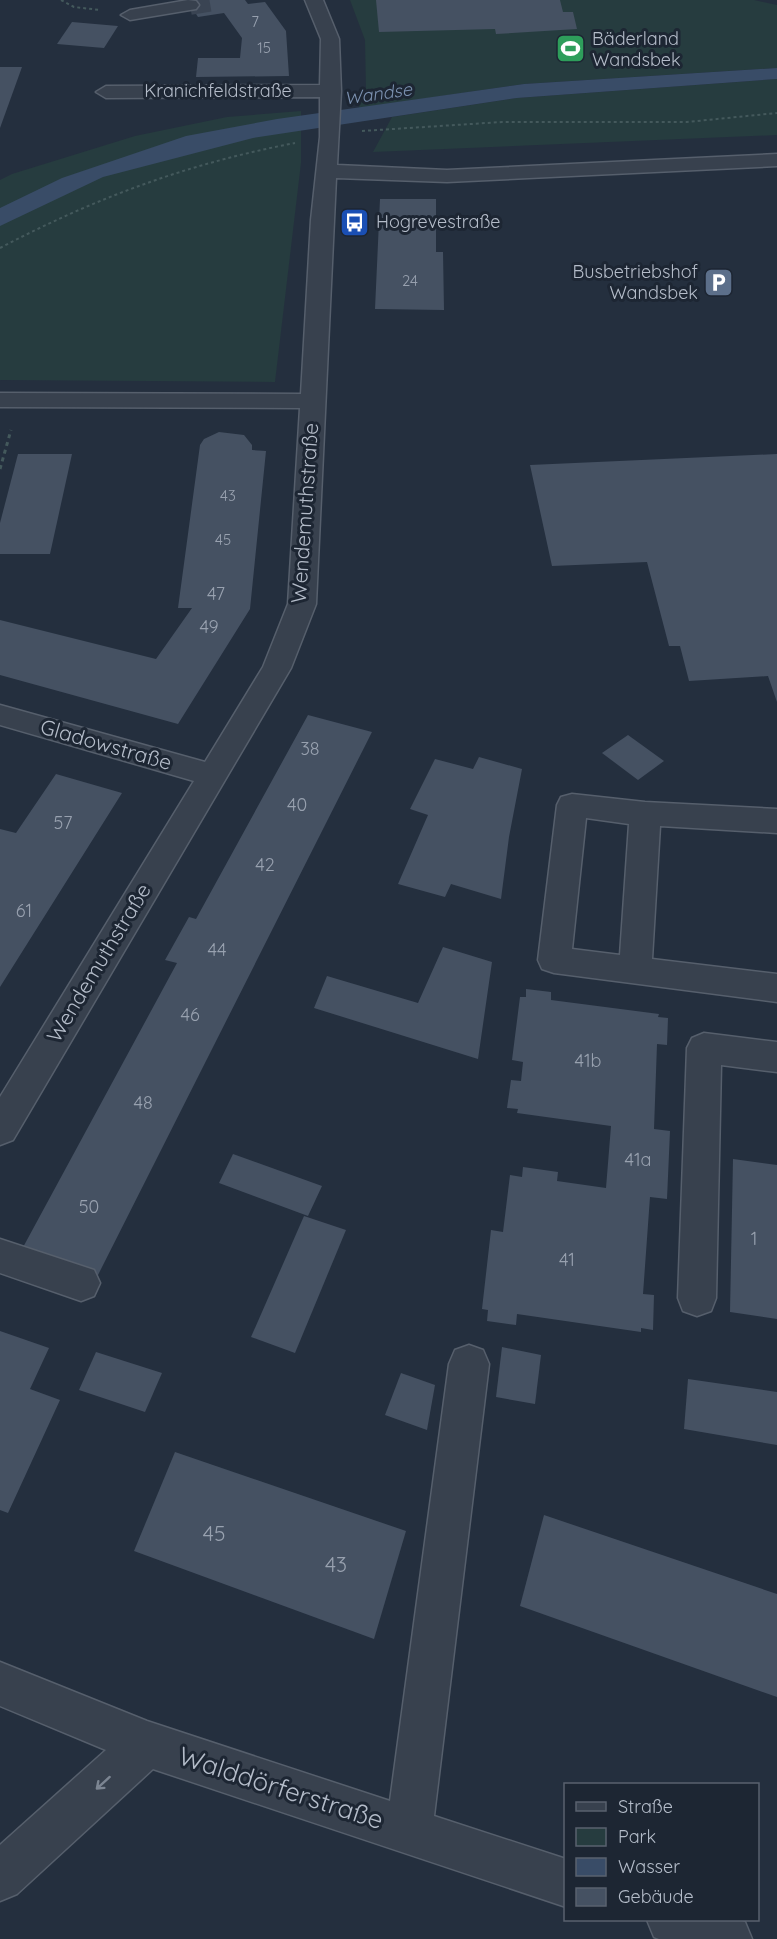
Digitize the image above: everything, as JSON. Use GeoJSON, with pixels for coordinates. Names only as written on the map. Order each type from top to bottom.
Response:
{"type":"FeatureCollection","features":[{"type":"Feature","properties":{"kind":"street","name":"Wendemuthstraße"},"geometry":{"type":"LineString","coordinates":[[0,1129],[277,668],[302,604],[330,116],[330,39],[314,0]]}},
{"type":"Feature","properties":{"kind":"street"},"geometry":{"type":"LineString","coordinates":[[130,15],[190,5]]}},
{"type":"Feature","properties":{"kind":"street","name":"Kranichfeldstraße"},"geometry":{"type":"LineString","coordinates":[[106,92],[330,116]]}},
{"type":"Feature","properties":{"kind":"street"},"geometry":{"type":"LineString","coordinates":[[327,171],[447,176],[777,160]]}},
{"type":"Feature","properties":{"kind":"street"},"geometry":{"type":"LineString","coordinates":[[10,400],[122,410],[312,401]]}},
{"type":"Feature","properties":{"kind":"street","name":"Gladowstraße"},"geometry":{"type":"LineString","coordinates":[[0,715],[212,775]]}},
{"type":"Feature","properties":{"kind":"street"},"geometry":{"type":"LineString","coordinates":[[777,821],[645,814],[572,805],[554,960],[777,988]]}},
{"type":"Feature","properties":{"kind":"street"},"geometry":{"type":"LineString","coordinates":[[635,970],[645,814]]}},
{"type":"Feature","properties":{"kind":"street"},"geometry":{"type":"LineString","coordinates":[[697,1298],[704,1048],[777,1057]]}},
{"type":"Feature","properties":{"kind":"street"},"geometry":{"type":"LineString","coordinates":[[0,1256],[81,1283]]}},
{"type":"Feature","properties":{"kind":"street"},"geometry":{"type":"LineString","coordinates":[[409,1829],[469,1364]]}},
{"type":"Feature","properties":{"kind":"street","name":"Walddörferstraße"},"geometry":{"type":"LineString","coordinates":[[0,1684],[147,1743],[564,1882]]}},
{"type":"Feature","properties":{"kind":"street"},"geometry":{"type":"LineString","coordinates":[[0,1877],[147,1743]]}},
{"type":"Feature","properties":{"kind":"street"},"geometry":{"type":"LineString","coordinates":[[674,1921],[728,1939]]}},
{"type":"Feature","properties":{"kind":"path"},"geometry":{"type":"LineString","coordinates":[[61,0],[74,7],[117,10],[130,15]]}},
{"type":"Feature","properties":{"kind":"path"},"geometry":{"type":"LineString","coordinates":[[0,248],[53,219],[159,176],[237,153],[330,116],[367,130],[502,122],[687,122],[777,113]]}},
{"type":"Feature","properties":{"kind":"path"},"geometry":{"type":"LineString","coordinates":[[0,469],[10,400]]}},
{"type":"Feature","properties":{"kind":"green space","name":"Bäderland Wandsbek"},"geometry":{"type":"Polygon","coordinates":[[[350,0],[754,0],[777,5],[777,68],[524,84],[359,108],[361,94],[366,91],[365,40],[350,0]]]}},
{"type":"Feature","properties":{"kind":"green space"},"geometry":{"type":"Polygon","coordinates":[[[777,79],[777,135],[373,152],[392,117],[517,98],[777,79]]]}},
{"type":"Feature","properties":{"kind":"green space"},"geometry":{"type":"Polygon","coordinates":[[[301,111],[301,163],[275,382],[0,380],[0,180],[12,174],[135,136],[227,117],[301,111]]]}},
{"type":"Feature","properties":{"kind":"water"},"geometry":{"type":"Polygon","coordinates":[[[777,68],[777,79],[517,98],[253,138],[103,177],[0,226],[0,208],[62,178],[186,136],[277,119],[524,84],[777,68]]]}},
{"type":"Feature","properties":{"kind":"building"},"geometry":{"type":"Polygon","coordinates":[[[187,0],[245,0],[248,4],[265,2],[286,31],[289,76],[196,77],[198,58],[240,58],[242,38],[224,13],[198,17],[187,0]]]}},
{"type":"Feature","properties":{"kind":"building"},"geometry":{"type":"Polygon","coordinates":[[[376,0],[560,0],[563,12],[573,12],[577,29],[496,34],[495,29],[379,32],[376,0]]]}},
{"type":"Feature","properties":{"kind":"building"},"geometry":{"type":"Polygon","coordinates":[[[72,22],[118,26],[104,48],[57,44],[72,22]]]}},
{"type":"Feature","properties":{"kind":"building"},"geometry":{"type":"Polygon","coordinates":[[[0,67],[22,67],[0,128],[0,67]]]}},
{"type":"Feature","properties":{"kind":"building"},"geometry":{"type":"Polygon","coordinates":[[[380,199],[436,199],[436,252],[443,252],[444,310],[375,309],[380,199]]]}},
{"type":"Feature","properties":{"kind":"building"},"geometry":{"type":"Polygon","coordinates":[[[219,432],[244,435],[252,445],[252,450],[266,451],[250,609],[178,724],[0,675],[0,620],[156,659],[192,608],[178,608],[200,445],[204,439],[219,432]]]}},
{"type":"Feature","properties":{"kind":"building"},"geometry":{"type":"Polygon","coordinates":[[[18,454],[72,454],[50,554],[0,554],[0,523],[18,454]]]}},
{"type":"Feature","properties":{"kind":"building"},"geometry":{"type":"Polygon","coordinates":[[[777,454],[777,702],[768,676],[689,681],[680,646],[669,646],[647,562],[552,566],[530,465],[777,454]]]}},
{"type":"Feature","properties":{"kind":"building"},"geometry":{"type":"Polygon","coordinates":[[[308,715],[372,732],[97,1277],[21,1251],[177,963],[165,960],[189,917],[196,919],[308,715]]]}},
{"type":"Feature","properties":{"kind":"building"},"geometry":{"type":"Polygon","coordinates":[[[628,735],[664,761],[638,780],[602,753],[628,735]]]}},
{"type":"Feature","properties":{"kind":"building"},"geometry":{"type":"Polygon","coordinates":[[[479,757],[522,769],[509,837],[501,899],[451,884],[445,897],[398,884],[428,815],[410,809],[435,759],[473,769],[479,757]]]}},
{"type":"Feature","properties":{"kind":"building"},"geometry":{"type":"Polygon","coordinates":[[[56,774],[122,793],[0,987],[0,829],[16,833],[56,774]]]}},
{"type":"Feature","properties":{"kind":"building"},"geometry":{"type":"Polygon","coordinates":[[[443,947],[492,962],[478,1059],[314,1008],[327,976],[418,1003],[443,947]]]}},
{"type":"Feature","properties":{"kind":"building"},"geometry":{"type":"Polygon","coordinates":[[[526,989],[551,992],[551,1000],[659,1014],[658,1017],[668,1018],[667,1045],[657,1044],[654,1129],[670,1131],[667,1199],[650,1197],[643,1294],[654,1295],[653,1330],[641,1328],[641,1332],[517,1314],[516,1325],[487,1321],[488,1310],[482,1309],[491,1230],[503,1232],[510,1175],[522,1177],[523,1167],[558,1172],[557,1181],[606,1188],[611,1126],[517,1113],[518,1109],[507,1108],[511,1080],[521,1081],[523,1062],[512,1060],[520,997],[526,997],[526,989]]]}},
{"type":"Feature","properties":{"kind":"building"},"geometry":{"type":"Polygon","coordinates":[[[233,1154],[322,1186],[308,1216],[219,1183],[233,1154]]]}},
{"type":"Feature","properties":{"kind":"building"},"geometry":{"type":"Polygon","coordinates":[[[733,1159],[777,1165],[777,1319],[730,1312],[733,1159]]]}},
{"type":"Feature","properties":{"kind":"building"},"geometry":{"type":"Polygon","coordinates":[[[304,1216],[346,1230],[295,1353],[251,1337],[304,1216]]]}},
{"type":"Feature","properties":{"kind":"building"},"geometry":{"type":"Polygon","coordinates":[[[0,1331],[49,1348],[30,1389],[60,1400],[8,1513],[0,1510],[0,1331]]]}},
{"type":"Feature","properties":{"kind":"building"},"geometry":{"type":"Polygon","coordinates":[[[502,1347],[541,1355],[535,1404],[496,1397],[502,1347]]]}},
{"type":"Feature","properties":{"kind":"building"},"geometry":{"type":"Polygon","coordinates":[[[96,1352],[162,1373],[145,1412],[79,1390],[96,1352]]]}},
{"type":"Feature","properties":{"kind":"building"},"geometry":{"type":"Polygon","coordinates":[[[401,1373],[435,1385],[427,1430],[385,1415],[401,1373]]]}},
{"type":"Feature","properties":{"kind":"building"},"geometry":{"type":"Polygon","coordinates":[[[688,1379],[777,1392],[777,1445],[684,1429],[688,1379]]]}},
{"type":"Feature","properties":{"kind":"building"},"geometry":{"type":"Polygon","coordinates":[[[175,1452],[406,1531],[374,1639],[134,1551],[175,1452]]]}},
{"type":"Feature","properties":{"kind":"building"},"geometry":{"type":"Polygon","coordinates":[[[544,1515],[777,1594],[777,1697],[520,1606],[544,1515]]]}},
{"type":"Feature","properties":{"kind":"tunnel"},"geometry":{"type":"LineString","coordinates":[[190,5],[219,0]]}},
{"type":"Feature","properties":{"kind":"place","name":"Bäderland Wandsbek"},"geometry":{"type":"Point","coordinates":[571,49]}},
{"type":"Feature","properties":{"kind":"place","name":"Hogrevestraße"},"geometry":{"type":"Point","coordinates":[355,222]}},
{"type":"Feature","properties":{"kind":"place","name":"Busbetriebshof Wandsbek"},"geometry":{"type":"Point","coordinates":[719,282]}},
{"type":"Feature","properties":{"kind":"water label","name":"Wandse"},"geometry":{"type":"Point","coordinates":[378,94]}}]}
